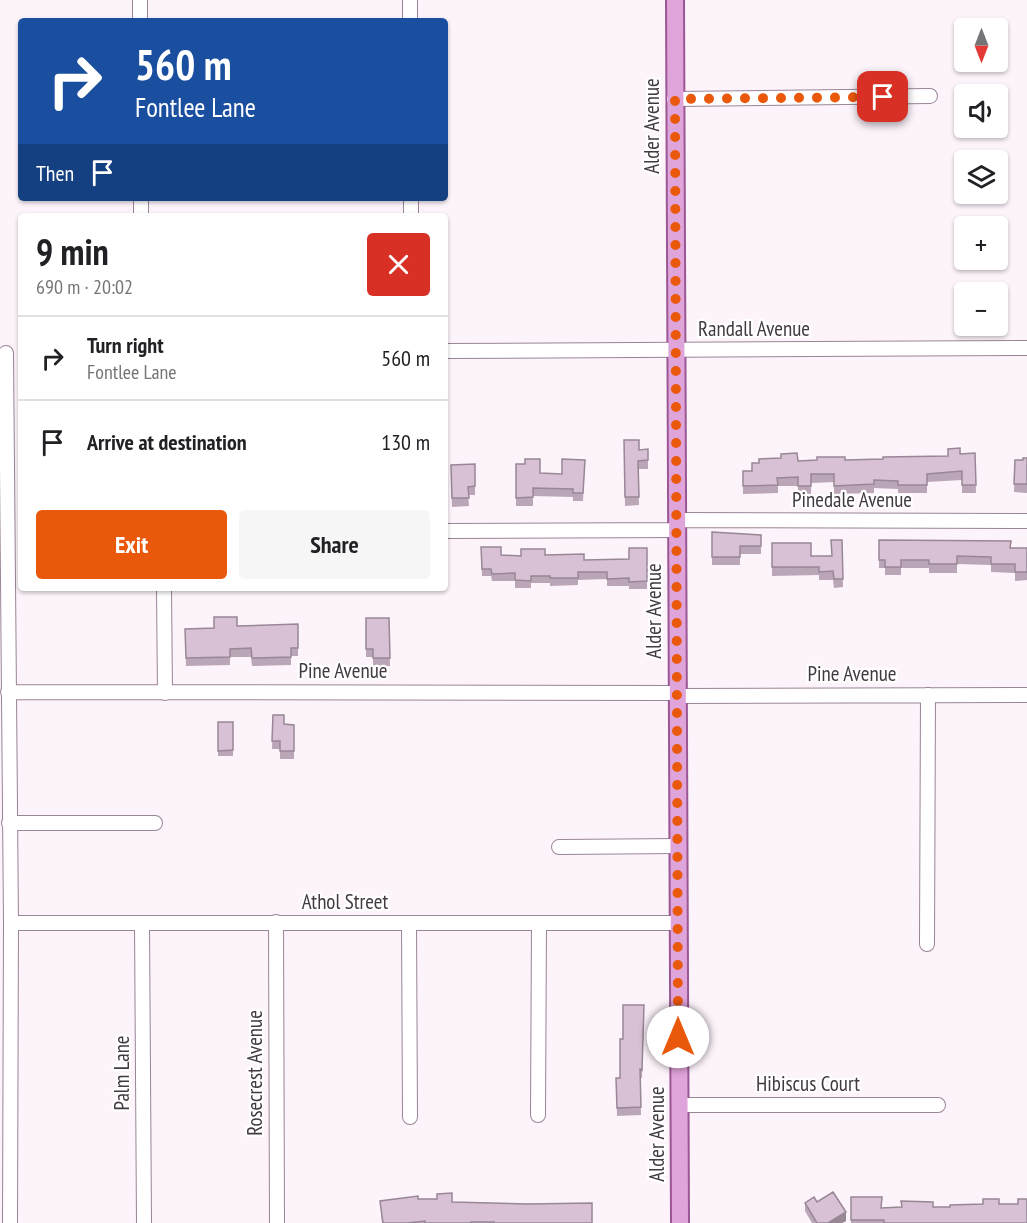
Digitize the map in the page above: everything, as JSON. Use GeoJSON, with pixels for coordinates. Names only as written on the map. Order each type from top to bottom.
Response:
{"type":"FeatureCollection","features":[{"type":"Feature","properties":{"kind":"main road","name":"Alder Avenue"},"geometry":{"type":"LineString","coordinates":[[675,0],[680,1223]]}},
{"type":"Feature","properties":{"kind":"street"},"geometry":{"type":"LineString","coordinates":[[140,0],[140,18]]}},
{"type":"Feature","properties":{"kind":"street"},"geometry":{"type":"LineString","coordinates":[[410,0],[410,18]]}},
{"type":"Feature","properties":{"kind":"street"},"geometry":{"type":"LineString","coordinates":[[675,99],[930,96]]}},
{"type":"Feature","properties":{"kind":"street","name":"Randall Avenue"},"geometry":{"type":"LineString","coordinates":[[448,351],[1027,348]]}},
{"type":"Feature","properties":{"kind":"street"},"geometry":{"type":"LineString","coordinates":[[3,353],[5,695],[11,923],[5,1092],[10,1223]]}},
{"type":"Feature","properties":{"kind":"street","name":"Pinedale Avenue"},"geometry":{"type":"LineString","coordinates":[[448,531],[677,525],[1027,521]]}},
{"type":"Feature","properties":{"kind":"street"},"geometry":{"type":"LineString","coordinates":[[164,591],[165,693]]}},
{"type":"Feature","properties":{"kind":"street","name":"Pine Avenue"},"geometry":{"type":"LineString","coordinates":[[5,695],[165,693],[1027,695]]}},
{"type":"Feature","properties":{"kind":"street"},"geometry":{"type":"LineString","coordinates":[[927,944],[928,695]]}},
{"type":"Feature","properties":{"kind":"street"},"geometry":{"type":"LineString","coordinates":[[9,823],[155,823]]}},
{"type":"Feature","properties":{"kind":"street"},"geometry":{"type":"LineString","coordinates":[[559,848],[678,846]]}},
{"type":"Feature","properties":{"kind":"street","name":"Palm Lane"},"geometry":{"type":"LineString","coordinates":[[142,922],[144,1223]]}},
{"type":"Feature","properties":{"kind":"street","name":"Rosecrest Avenue"},"geometry":{"type":"LineString","coordinates":[[276,922],[277,1223]]}},
{"type":"Feature","properties":{"kind":"street"},"geometry":{"type":"LineString","coordinates":[[538,1115],[540,922]]}},
{"type":"Feature","properties":{"kind":"street","name":"Athol Street"},"geometry":{"type":"LineString","coordinates":[[11,923],[678,923]]}},
{"type":"Feature","properties":{"kind":"street"},"geometry":{"type":"LineString","coordinates":[[409,923],[411,1117]]}},
{"type":"Feature","properties":{"kind":"street","name":"Hibiscus Court"},"geometry":{"type":"LineString","coordinates":[[679,1105],[938,1105]]}},
{"type":"Feature","properties":{"kind":"building"},"geometry":{"type":"Polygon","coordinates":[[[624,440],[639,440],[639,450],[648,449],[648,460],[638,461],[639,497],[625,497],[624,440]]]}},
{"type":"Feature","properties":{"kind":"building"},"geometry":{"type":"Polygon","coordinates":[[[960,448],[960,454],[975,453],[976,485],[962,485],[962,471],[927,474],[927,485],[898,485],[898,481],[874,480],[874,484],[834,486],[834,474],[811,474],[811,486],[798,486],[798,477],[777,478],[778,485],[743,486],[743,471],[752,471],[752,463],[759,463],[759,459],[781,458],[781,454],[797,453],[798,461],[817,460],[817,457],[845,457],[845,460],[883,459],[883,457],[948,456],[948,449],[960,448]]]}},
{"type":"Feature","properties":{"kind":"building"},"geometry":{"type":"Polygon","coordinates":[[[1027,458],[1027,484],[1014,484],[1015,460],[1023,460],[1027,458]]]}},
{"type":"Feature","properties":{"kind":"building"},"geometry":{"type":"Polygon","coordinates":[[[525,459],[540,459],[540,473],[562,474],[562,459],[585,460],[583,493],[573,493],[573,489],[533,488],[533,497],[516,498],[516,464],[525,464],[525,459]]]}},
{"type":"Feature","properties":{"kind":"building"},"geometry":{"type":"Polygon","coordinates":[[[475,464],[475,486],[468,487],[469,498],[452,498],[451,465],[475,464]]]}},
{"type":"Feature","properties":{"kind":"building"},"geometry":{"type":"Polygon","coordinates":[[[712,532],[761,535],[761,546],[740,546],[740,557],[712,557],[712,532]]]}},
{"type":"Feature","properties":{"kind":"building"},"geometry":{"type":"Polygon","coordinates":[[[831,540],[842,540],[843,579],[834,579],[833,571],[819,572],[819,567],[772,567],[772,543],[811,543],[811,556],[832,556],[831,540]]]}},
{"type":"Feature","properties":{"kind":"building"},"geometry":{"type":"Polygon","coordinates":[[[879,540],[1011,541],[1010,548],[1027,548],[1027,572],[1015,572],[1015,564],[991,564],[991,557],[957,556],[957,564],[929,564],[929,560],[901,560],[901,567],[885,567],[885,560],[879,560],[879,540]]]}},
{"type":"Feature","properties":{"kind":"building"},"geometry":{"type":"Polygon","coordinates":[[[481,547],[501,547],[501,555],[521,556],[521,549],[545,549],[545,555],[584,554],[584,560],[629,559],[629,548],[647,548],[647,581],[629,582],[629,578],[607,579],[607,572],[578,572],[578,578],[531,576],[531,581],[515,580],[515,573],[492,574],[491,569],[482,569],[481,547]]]}},
{"type":"Feature","properties":{"kind":"building"},"geometry":{"type":"Polygon","coordinates":[[[214,617],[237,617],[237,626],[298,624],[298,648],[291,648],[291,657],[252,658],[251,648],[230,649],[230,657],[186,658],[185,629],[214,628],[214,617]]]}},
{"type":"Feature","properties":{"kind":"building"},"geometry":{"type":"Polygon","coordinates":[[[366,618],[389,618],[390,658],[373,658],[373,649],[366,649],[366,618]]]}},
{"type":"Feature","properties":{"kind":"building"},"geometry":{"type":"Polygon","coordinates":[[[273,715],[284,715],[284,724],[294,725],[294,751],[280,751],[280,741],[272,741],[273,715]]]}},
{"type":"Feature","properties":{"kind":"building"},"geometry":{"type":"Polygon","coordinates":[[[218,722],[233,722],[233,750],[218,751],[218,722]]]}},
{"type":"Feature","properties":{"kind":"building"},"geometry":{"type":"Polygon","coordinates":[[[623,1005],[644,1005],[642,1070],[640,1069],[641,1107],[617,1108],[616,1078],[620,1078],[623,1005]]]}},
{"type":"Feature","properties":{"kind":"building"},"geometry":{"type":"Polygon","coordinates":[[[833,1192],[846,1212],[828,1223],[817,1223],[805,1203],[814,1197],[817,1202],[833,1192]]]}},
{"type":"Feature","properties":{"kind":"building"},"geometry":{"type":"Polygon","coordinates":[[[452,1193],[452,1202],[592,1203],[592,1223],[425,1223],[425,1221],[383,1223],[380,1201],[418,1196],[418,1199],[437,1199],[437,1194],[452,1193]]]}},
{"type":"Feature","properties":{"kind":"building"},"geometry":{"type":"Polygon","coordinates":[[[851,1197],[882,1197],[881,1208],[902,1207],[901,1201],[933,1202],[933,1207],[950,1207],[950,1205],[983,1204],[983,1199],[999,1199],[999,1204],[1018,1204],[1018,1199],[1027,1199],[1027,1223],[884,1223],[884,1220],[851,1220],[851,1197]]]}},
{"type":"Feature","properties":{"kind":"route"},"geometry":{"type":"LineString","coordinates":[[678,1037],[675,99],[883,97]]}}]}
